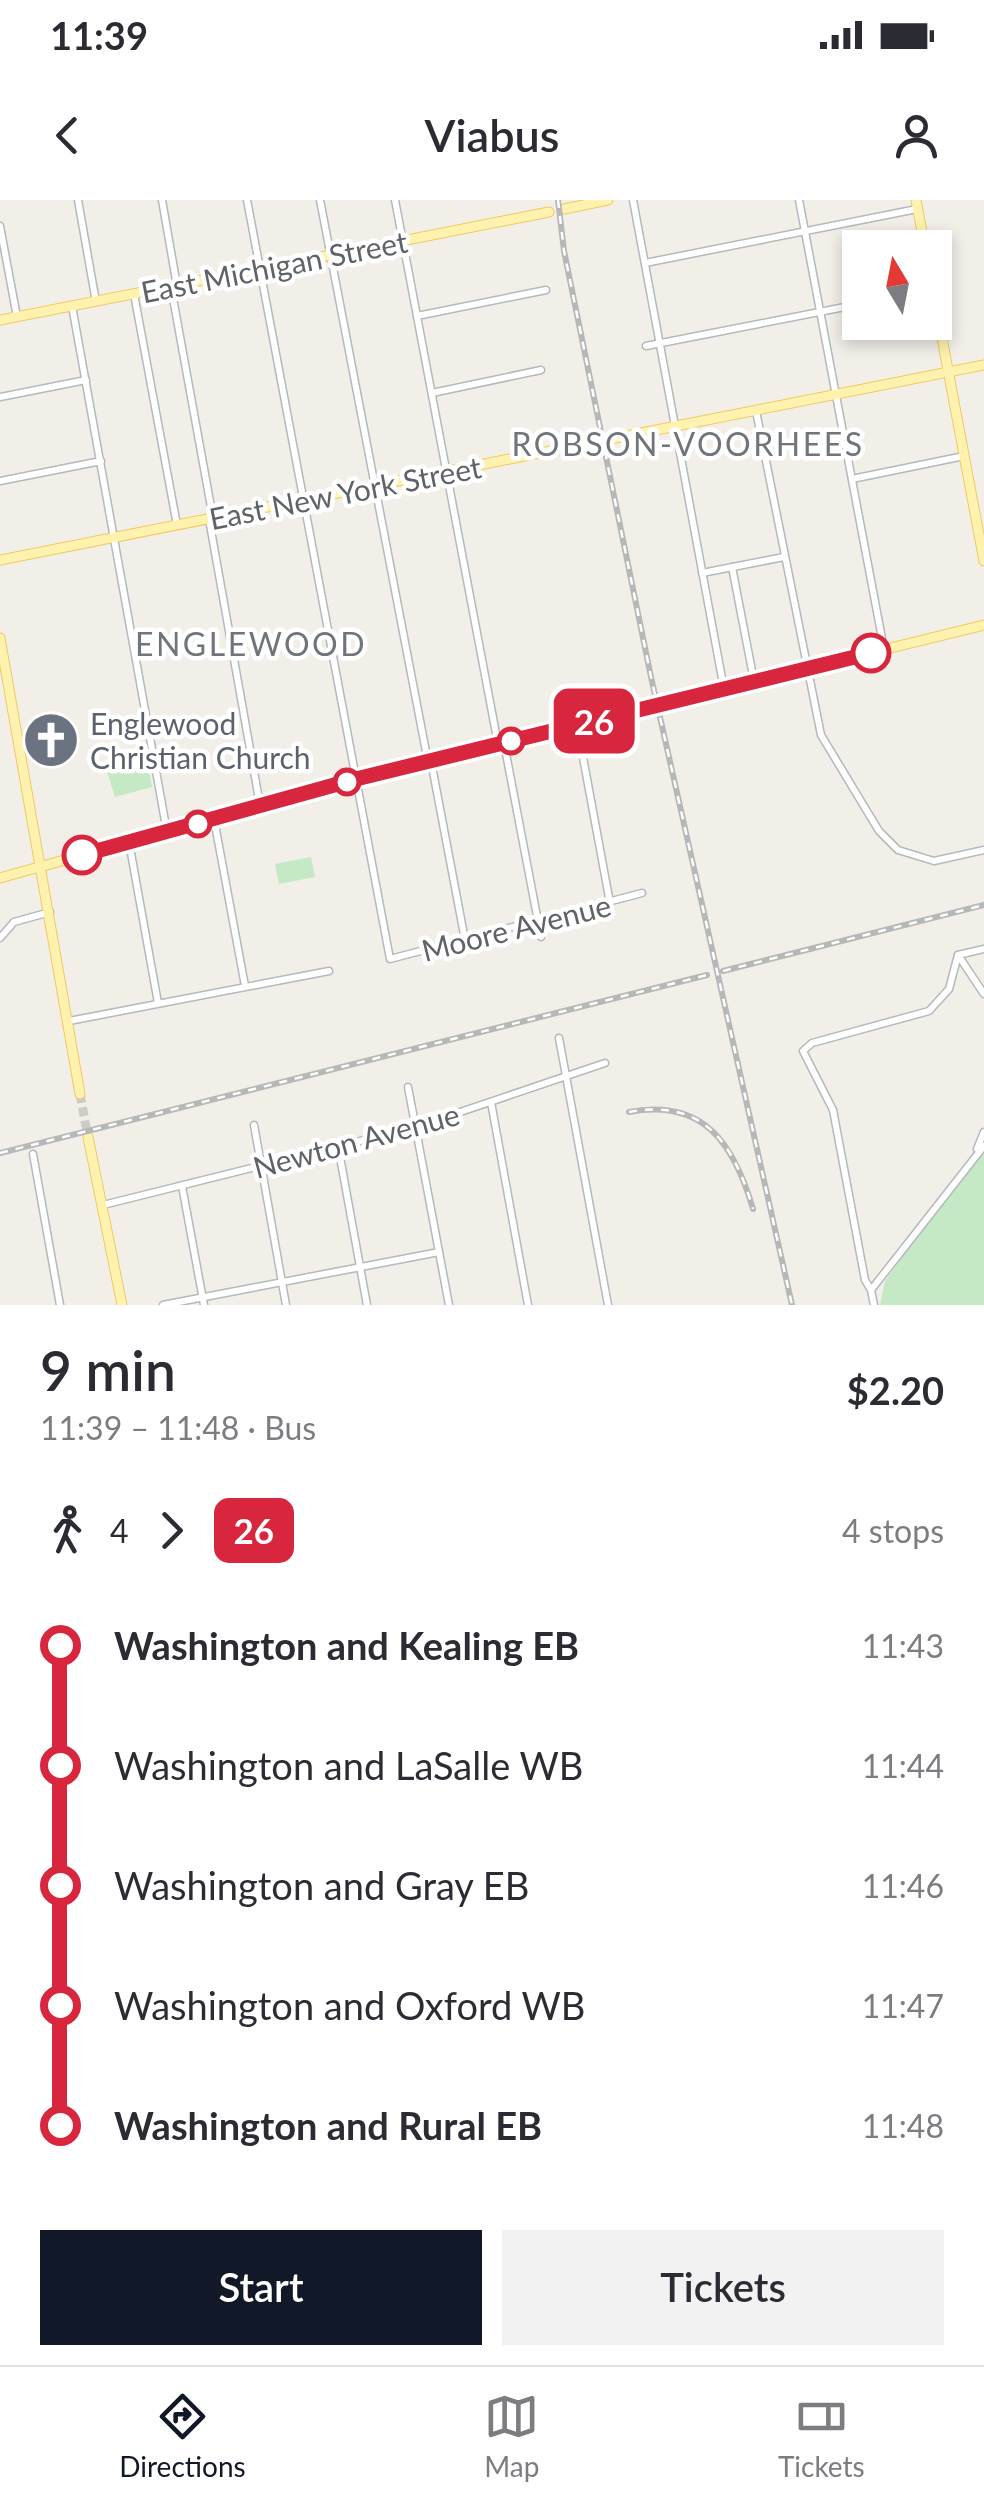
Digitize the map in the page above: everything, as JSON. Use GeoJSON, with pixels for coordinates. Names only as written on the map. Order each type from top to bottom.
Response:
{"type":"FeatureCollection","features":[{"type":"Feature","properties":{"kind":"main road"},"geometry":{"type":"LineString","coordinates":[[564,209],[608,200]]}},
{"type":"Feature","properties":{"kind":"main road"},"geometry":{"type":"LineString","coordinates":[[916,204],[921,230]]}},
{"type":"Feature","properties":{"kind":"main road","name":"East Michigan Street"},"geometry":{"type":"LineString","coordinates":[[0,320],[549,212]]}},
{"type":"Feature","properties":{"kind":"main road"},"geometry":{"type":"LineString","coordinates":[[942,340],[984,561]]}},
{"type":"Feature","properties":{"kind":"main road","name":"East New York Street"},"geometry":{"type":"LineString","coordinates":[[0,560],[984,365]]}},
{"type":"Feature","properties":{"kind":"main road"},"geometry":{"type":"LineString","coordinates":[[0,878],[356,779],[984,625]]}},
{"type":"Feature","properties":{"kind":"main road"},"geometry":{"type":"LineString","coordinates":[[0,638],[82,1093]]}},
{"type":"Feature","properties":{"kind":"main road"},"geometry":{"type":"LineString","coordinates":[[90,1137],[122,1305]]}},
{"type":"Feature","properties":{"kind":"street"},"geometry":{"type":"LineString","coordinates":[[78,200],[96,302]]}},
{"type":"Feature","properties":{"kind":"street"},"geometry":{"type":"LineString","coordinates":[[162,200],[261,806]]}},
{"type":"Feature","properties":{"kind":"street"},"geometry":{"type":"LineString","coordinates":[[247,200],[356,779]]}},
{"type":"Feature","properties":{"kind":"street"},"geometry":{"type":"LineString","coordinates":[[320,200],[465,940]]}},
{"type":"Feature","properties":{"kind":"street"},"geometry":{"type":"LineString","coordinates":[[395,200],[542,937]]}},
{"type":"Feature","properties":{"kind":"street"},"geometry":{"type":"LineString","coordinates":[[633,200],[724,689]]}},
{"type":"Feature","properties":{"kind":"street"},"geometry":{"type":"LineString","coordinates":[[798,200],[884,650]]}},
{"type":"Feature","properties":{"kind":"street"},"geometry":{"type":"LineString","coordinates":[[645,263],[916,204]]}},
{"type":"Feature","properties":{"kind":"street"},"geometry":{"type":"LineString","coordinates":[[0,226],[16,317]]}},
{"type":"Feature","properties":{"kind":"street"},"geometry":{"type":"LineString","coordinates":[[417,316],[546,290]]}},
{"type":"Feature","properties":{"kind":"street"},"geometry":{"type":"LineString","coordinates":[[134,294],[177,526]]}},
{"type":"Feature","properties":{"kind":"street"},"geometry":{"type":"LineString","coordinates":[[72,306],[168,832]]}},
{"type":"Feature","properties":{"kind":"street"},"geometry":{"type":"LineString","coordinates":[[646,346],[842,308]]}},
{"type":"Feature","properties":{"kind":"street"},"geometry":{"type":"LineString","coordinates":[[432,392],[541,370]]}},
{"type":"Feature","properties":{"kind":"street"},"geometry":{"type":"LineString","coordinates":[[0,397],[86,380]]}},
{"type":"Feature","properties":{"kind":"street"},"geometry":{"type":"LineString","coordinates":[[756,411],[821,735],[887,840],[908,855],[934,862],[984,850]]}},
{"type":"Feature","properties":{"kind":"street"},"geometry":{"type":"LineString","coordinates":[[852,479],[964,456]]}},
{"type":"Feature","properties":{"kind":"street"},"geometry":{"type":"LineString","coordinates":[[0,481],[101,461]]}},
{"type":"Feature","properties":{"kind":"street"},"geometry":{"type":"LineString","coordinates":[[702,573],[784,558]]}},
{"type":"Feature","properties":{"kind":"street"},"geometry":{"type":"LineString","coordinates":[[732,567],[754,682]]}},
{"type":"Feature","properties":{"kind":"street"},"geometry":{"type":"LineString","coordinates":[[577,725],[610,903]]}},
{"type":"Feature","properties":{"kind":"street","name":"Moore Avenue"},"geometry":{"type":"LineString","coordinates":[[356,779],[390,959],[642,893]]}},
{"type":"Feature","properties":{"kind":"street"},"geometry":{"type":"LineString","coordinates":[[214,819],[245,986]]}},
{"type":"Feature","properties":{"kind":"street"},"geometry":{"type":"LineString","coordinates":[[129,842],[158,1004]]}},
{"type":"Feature","properties":{"kind":"street"},"geometry":{"type":"LineString","coordinates":[[0,938],[14,922],[50,912]]}},
{"type":"Feature","properties":{"kind":"street"},"geometry":{"type":"LineString","coordinates":[[958,955],[984,949]]}},
{"type":"Feature","properties":{"kind":"street"},"geometry":{"type":"LineString","coordinates":[[958,955],[984,994]]}},
{"type":"Feature","properties":{"kind":"street"},"geometry":{"type":"LineString","coordinates":[[874,1305],[865,1280],[833,1110],[803,1054],[806,1047],[929,1011],[949,989],[958,955]]}},
{"type":"Feature","properties":{"kind":"street"},"geometry":{"type":"LineString","coordinates":[[69,1021],[329,971]]}},
{"type":"Feature","properties":{"kind":"street"},"geometry":{"type":"LineString","coordinates":[[559,1038],[608,1305]]}},
{"type":"Feature","properties":{"kind":"street","name":"Newton Avenue"},"geometry":{"type":"LineString","coordinates":[[103,1206],[416,1127],[605,1063]]}},
{"type":"Feature","properties":{"kind":"street"},"geometry":{"type":"LineString","coordinates":[[408,1086],[449,1305]]}},
{"type":"Feature","properties":{"kind":"street"},"geometry":{"type":"LineString","coordinates":[[491,1102],[528,1305]]}},
{"type":"Feature","properties":{"kind":"street"},"geometry":{"type":"LineString","coordinates":[[254,1125],[286,1305]]}},
{"type":"Feature","properties":{"kind":"street"},"geometry":{"type":"LineString","coordinates":[[871,1290],[980,1148],[984,1132]]}},
{"type":"Feature","properties":{"kind":"street"},"geometry":{"type":"LineString","coordinates":[[338,1146],[368,1305]]}},
{"type":"Feature","properties":{"kind":"street"},"geometry":{"type":"LineString","coordinates":[[33,1154],[60,1305]]}},
{"type":"Feature","properties":{"kind":"street"},"geometry":{"type":"LineString","coordinates":[[182,1186],[203,1301]]}},
{"type":"Feature","properties":{"kind":"street"},"geometry":{"type":"LineString","coordinates":[[163,1305],[203,1301],[439,1252]]}},
{"type":"Feature","properties":{"kind":"green space"},"geometry":{"type":"Polygon","coordinates":[[[146,755],[152,787],[115,797],[104,762],[146,755]]]}},
{"type":"Feature","properties":{"kind":"green space"},"geometry":{"type":"Polygon","coordinates":[[[311,857],[315,877],[279,884],[275,864],[311,857]]]}},
{"type":"Feature","properties":{"kind":"green space"},"geometry":{"type":"Polygon","coordinates":[[[984,1153],[984,1305],[880,1305],[885,1281],[973,1159],[984,1153]]]}},
{"type":"Feature","properties":{"kind":"tunnel"},"geometry":{"type":"LineString","coordinates":[[80,1094],[88,1137]]}},
{"type":"Feature","properties":{"kind":"railway"},"geometry":{"type":"LineString","coordinates":[[558,200],[564,251],[651,677],[792,1305]]}},
{"type":"Feature","properties":{"kind":"railway"},"geometry":{"type":"LineString","coordinates":[[723,971],[984,905]]}},
{"type":"Feature","properties":{"kind":"railway"},"geometry":{"type":"LineString","coordinates":[[0,1153],[707,975]]}},
{"type":"Feature","properties":{"kind":"railway"},"geometry":{"type":"LineString","coordinates":[[629,1112],[677,1112],[712,1131],[736,1164],[753,1209]]}},
{"type":"Feature","properties":{"kind":"bus line","name":"26"},"geometry":{"type":"LineString","coordinates":[[82,855],[356,779],[871,653]]}},
{"type":"Feature","properties":{"kind":"place","name":"Englewood Christian Church"},"geometry":{"type":"Point","coordinates":[51,740]}},
{"type":"Feature","properties":{"kind":"district","name":"ROBSON-VOORHEES"},"geometry":{"type":"Point","coordinates":[688,443]}},
{"type":"Feature","properties":{"kind":"district","name":"ENGLEWOOD"},"geometry":{"type":"Point","coordinates":[251,643]}}]}
